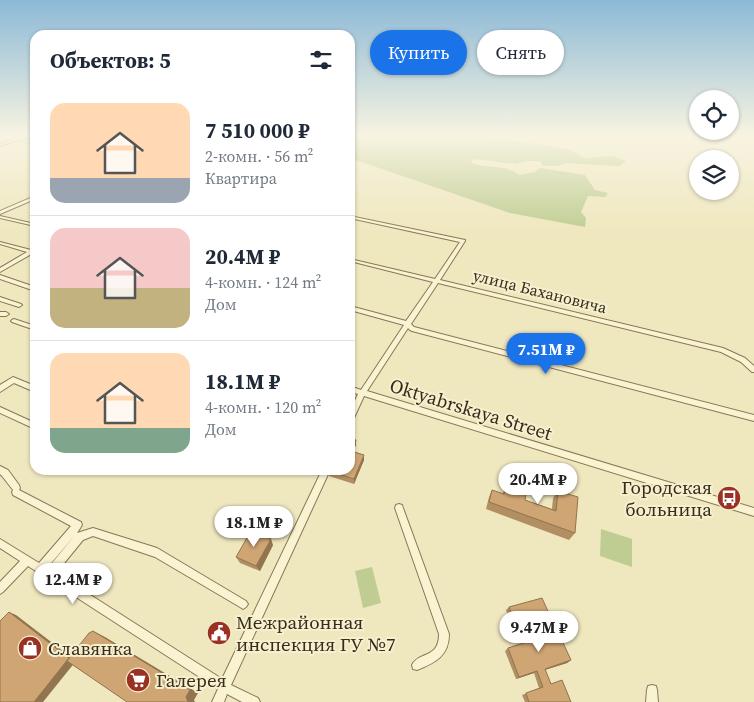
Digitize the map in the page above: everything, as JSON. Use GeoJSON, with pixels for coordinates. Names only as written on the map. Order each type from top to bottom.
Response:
{"type":"FeatureCollection","features":[{"type":"Feature","properties":{"kind":"street"},"geometry":{"type":"LineString","coordinates":[[0,213],[30,199]]}},
{"type":"Feature","properties":{"kind":"street"},"geometry":{"type":"LineString","coordinates":[[0,217],[30,224]]}},
{"type":"Feature","properties":{"kind":"street"},"geometry":{"type":"LineString","coordinates":[[355,218],[463,241],[362,393],[355,408]]}},
{"type":"Feature","properties":{"kind":"street"},"geometry":{"type":"LineString","coordinates":[[0,243],[30,250]]}},
{"type":"Feature","properties":{"kind":"street"},"geometry":{"type":"LineString","coordinates":[[0,270],[30,253]]}},
{"type":"Feature","properties":{"kind":"street","name":"улица Бахановича"},"geometry":{"type":"LineString","coordinates":[[355,261],[723,350],[743,360],[754,370]]}},
{"type":"Feature","properties":{"kind":"street"},"geometry":{"type":"LineString","coordinates":[[0,277],[30,287]]}},
{"type":"Feature","properties":{"kind":"street"},"geometry":{"type":"LineString","coordinates":[[0,299],[19,305]]}},
{"type":"Feature","properties":{"kind":"street"},"geometry":{"type":"LineString","coordinates":[[355,309],[408,324],[412,329],[752,418]]}},
{"type":"Feature","properties":{"kind":"street"},"geometry":{"type":"LineString","coordinates":[[20,322],[30,326]]}},
{"type":"Feature","properties":{"kind":"street"},"geometry":{"type":"LineString","coordinates":[[0,389],[12,380],[30,387]]}},
{"type":"Feature","properties":{"kind":"street","name":"Oktyabrskaya Street"},"geometry":{"type":"LineString","coordinates":[[355,391],[754,512]]}},
{"type":"Feature","properties":{"kind":"street"},"geometry":{"type":"LineString","coordinates":[[0,410],[30,424]]}},
{"type":"Feature","properties":{"kind":"street"},"geometry":{"type":"LineString","coordinates":[[0,470],[5,473],[16,490],[78,525],[44,572]]}},
{"type":"Feature","properties":{"kind":"street"},"geometry":{"type":"LineString","coordinates":[[218,702],[324,475]]}},
{"type":"Feature","properties":{"kind":"street"},"geometry":{"type":"LineString","coordinates":[[399,508],[444,634],[443,648],[440,653],[417,665]]}},
{"type":"Feature","properties":{"kind":"street"},"geometry":{"type":"LineString","coordinates":[[44,572],[80,536],[94,532],[157,553],[243,604]]}},
{"type":"Feature","properties":{"kind":"street"},"geometry":{"type":"LineString","coordinates":[[0,543],[224,687],[254,702]]}},
{"type":"Feature","properties":{"kind":"street"},"geometry":{"type":"LineString","coordinates":[[0,589],[27,560]]}},
{"type":"Feature","properties":{"kind":"street"},"geometry":{"type":"LineString","coordinates":[[652,690],[652,702]]}},
{"type":"Feature","properties":{"kind":"green space"},"geometry":{"type":"Polygon","coordinates":[[[378,168],[500,168],[508,169],[519,175],[535,172],[540,168],[585,175],[595,190],[608,193],[605,197],[588,196],[581,212],[586,218],[585,227],[510,213],[378,168]]]}},
{"type":"Feature","properties":{"kind":"green space"},"geometry":{"type":"Polygon","coordinates":[[[601,529],[632,539],[632,567],[600,556],[601,529]]]}},
{"type":"Feature","properties":{"kind":"green space"},"geometry":{"type":"Polygon","coordinates":[[[372,567],[381,603],[363,608],[355,571],[372,567]]]}},
{"type":"Feature","properties":{"kind":"building"},"geometry":{"type":"Polygon","coordinates":[[[355,452],[364,455],[354,479],[342,475],[355,475],[355,452]]]}},
{"type":"Feature","properties":{"kind":"building"},"geometry":{"type":"Polygon","coordinates":[[[508,476],[528,482],[525,500],[556,511],[558,491],[578,497],[575,533],[489,502],[492,490],[504,494],[508,476]]]}},
{"type":"Feature","properties":{"kind":"building"},"geometry":{"type":"Polygon","coordinates":[[[251,531],[271,539],[256,566],[236,557],[251,531]]]}},
{"type":"Feature","properties":{"kind":"building"},"geometry":{"type":"Polygon","coordinates":[[[542,598],[551,618],[538,622],[545,637],[558,632],[571,660],[545,669],[551,684],[562,680],[571,702],[529,702],[526,693],[543,687],[537,671],[519,677],[508,648],[539,638],[532,623],[517,627],[509,607],[542,598]]]}},
{"type":"Feature","properties":{"kind":"building","name":"Славянка"},"geometry":{"type":"Polygon","coordinates":[[[9,612],[69,658],[34,702],[0,702],[0,621],[9,612]]]}},
{"type":"Feature","properties":{"kind":"building","name":"Галерея"},"geometry":{"type":"Polygon","coordinates":[[[93,631],[190,690],[186,697],[188,702],[127,702],[67,661],[89,633],[93,631]]]}},
{"type":"Feature","properties":{"kind":"place","name":"Городская больница"},"geometry":{"type":"Point","coordinates":[729,498]}},
{"type":"Feature","properties":{"kind":"place","name":"Межрайонная инспекция ГУ №7"},"geometry":{"type":"Point","coordinates":[219,633]}},
{"type":"Feature","properties":{"kind":"place","name":"Славянка"},"geometry":{"type":"Point","coordinates":[30,648]}},
{"type":"Feature","properties":{"kind":"place","name":"Галерея"},"geometry":{"type":"Point","coordinates":[138,680]}}]}
